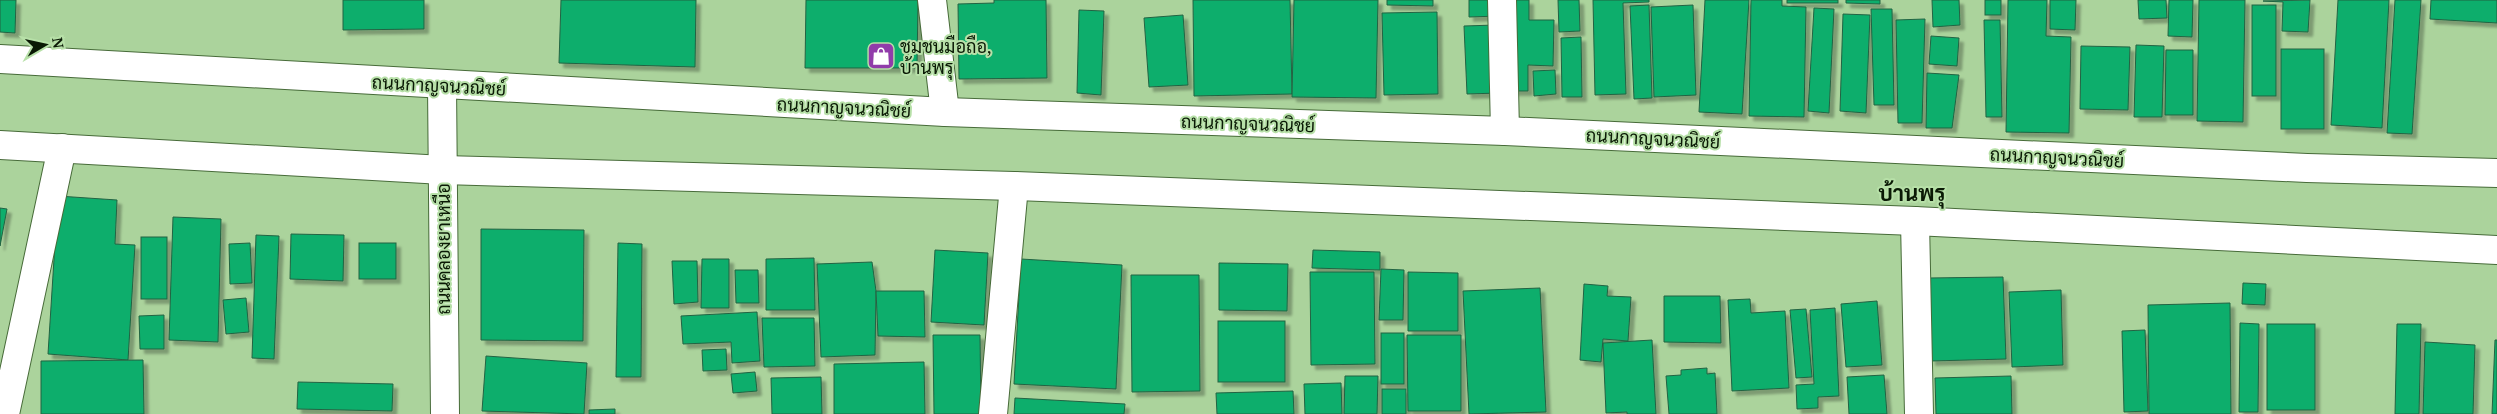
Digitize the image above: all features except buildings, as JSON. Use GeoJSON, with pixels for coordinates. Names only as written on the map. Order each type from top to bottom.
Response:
{"type":"FeatureCollection","features":[{"type":"Feature","properties":{"kind":"main road"},"geometry":{"type":"LineString","coordinates":[[932,0],[945,112]]}},
{"type":"Feature","properties":{"kind":"main road"},"geometry":{"type":"LineString","coordinates":[[1502,0],[1505,131]]}},
{"type":"Feature","properties":{"kind":"main road","name":"ถนนกาญจนวณิชย์"},"geometry":{"type":"LineString","coordinates":[[0,59],[945,112],[1505,131],[2307,168],[2497,173]]}},
{"type":"Feature","properties":{"kind":"main road","name":"ถนนคลองยาเหนือ"},"geometry":{"type":"LineString","coordinates":[[442,85],[445,414]]}},
{"type":"Feature","properties":{"kind":"main road"},"geometry":{"type":"LineString","coordinates":[[0,145],[443,170],[1014,186],[1915,221],[2497,250]]}},
{"type":"Feature","properties":{"kind":"main road"},"geometry":{"type":"LineString","coordinates":[[5,414],[62,148]]}},
{"type":"Feature","properties":{"kind":"main road"},"geometry":{"type":"LineString","coordinates":[[993,414],[1014,186]]}},
{"type":"Feature","properties":{"kind":"main road"},"geometry":{"type":"LineString","coordinates":[[1915,221],[1919,414]]}},
{"type":"Feature","properties":{"kind":"place","name":"ชุมชนมือถือ, บ้านพรุ"},"geometry":{"type":"Point","coordinates":[881,56]}},
{"type":"Feature","properties":{"kind":"district","name":"บ้านพรุ"},"geometry":{"type":"Point","coordinates":[1912,192]}}]}
